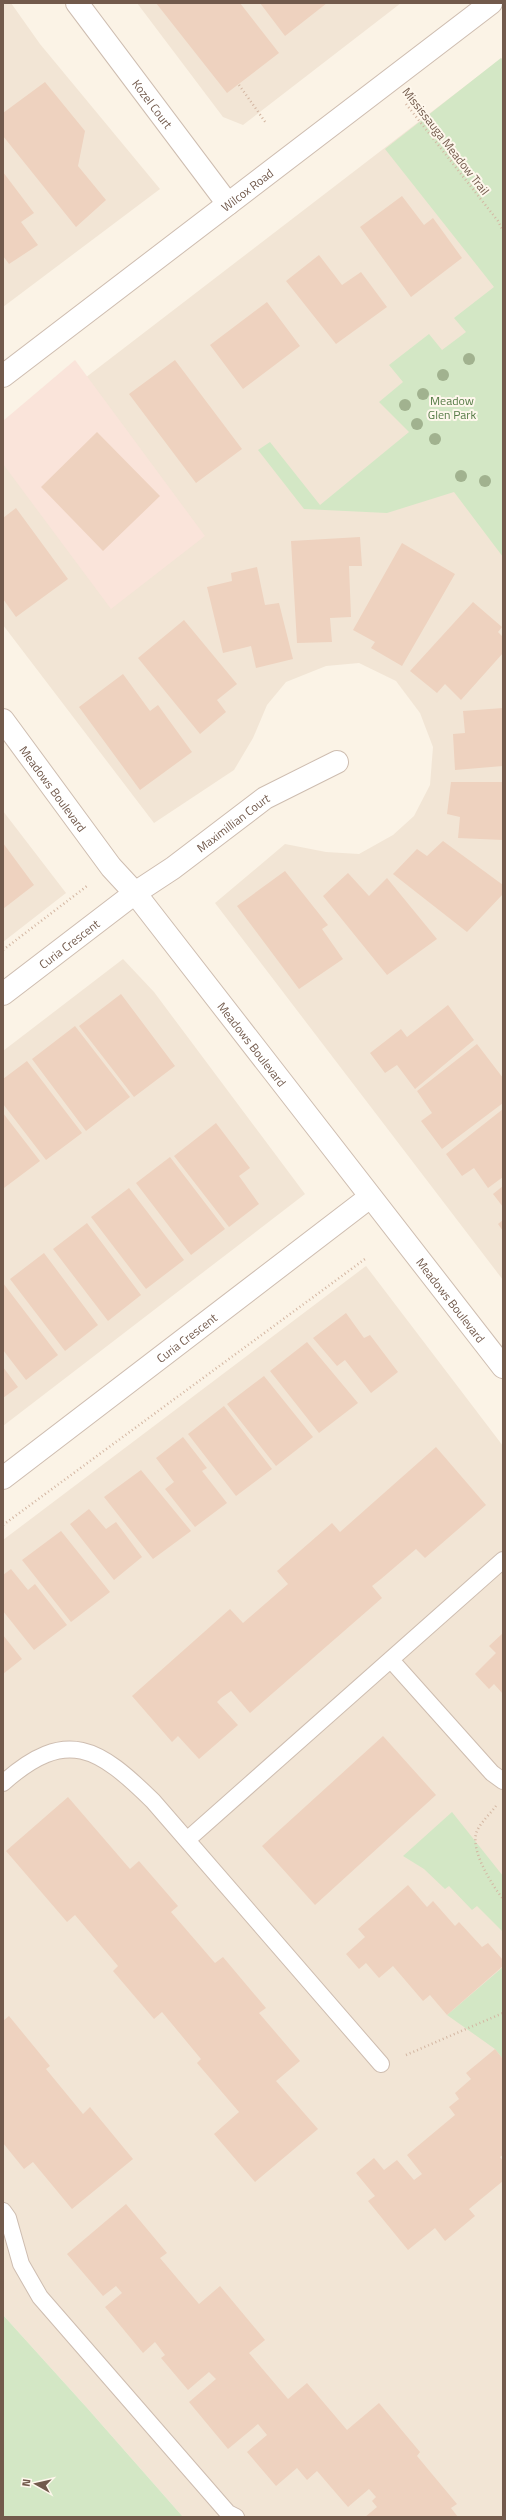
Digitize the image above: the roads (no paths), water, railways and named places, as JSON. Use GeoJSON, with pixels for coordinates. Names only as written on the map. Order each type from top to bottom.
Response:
{"type":"FeatureCollection","features":[{"type":"Feature","properties":{"kind":"street","name":"Kozel Court"},"geometry":{"type":"LineString","coordinates":[[77,3],[228,204]]}},
{"type":"Feature","properties":{"kind":"street","name":"Wilcox Road"},"geometry":{"type":"LineString","coordinates":[[3,376],[491,3]]}},
{"type":"Feature","properties":{"kind":"street","name":"Meadows Boulevard"},"geometry":{"type":"LineString","coordinates":[[3,720],[112,867],[135,893],[503,1367]]}},
{"type":"Feature","properties":{"kind":"street","name":"Maximillian Court"},"geometry":{"type":"LineString","coordinates":[[135,893],[173,868],[265,798],[337,762]]}},
{"type":"Feature","properties":{"kind":"street","name":"Curia Crescent"},"geometry":{"type":"LineString","coordinates":[[3,994],[135,893]]}},
{"type":"Feature","properties":{"kind":"street","name":"Curia Crescent"},"geometry":{"type":"LineString","coordinates":[[3,1478],[370,1197]]}},
{"type":"Feature","properties":{"kind":"lane"},"geometry":{"type":"LineString","coordinates":[[187,1840],[503,1560]]}},
{"type":"Feature","properties":{"kind":"lane"},"geometry":{"type":"LineString","coordinates":[[391,1660],[487,1767],[503,1781]]}},
{"type":"Feature","properties":{"kind":"lane"},"geometry":{"type":"LineString","coordinates":[[3,1783],[22,1766],[48,1752],[75,1749],[101,1756],[125,1774],[153,1801],[381,2064]]}},
{"type":"Feature","properties":{"kind":"lane"},"geometry":{"type":"LineString","coordinates":[[3,2211],[8,2218],[21,2264],[40,2297],[228,2513],[236,2517]]}},
{"type":"Feature","properties":{"kind":"park label","name":"Meadow Glen Park"},"geometry":{"type":"Point","coordinates":[452,407]}}]}
